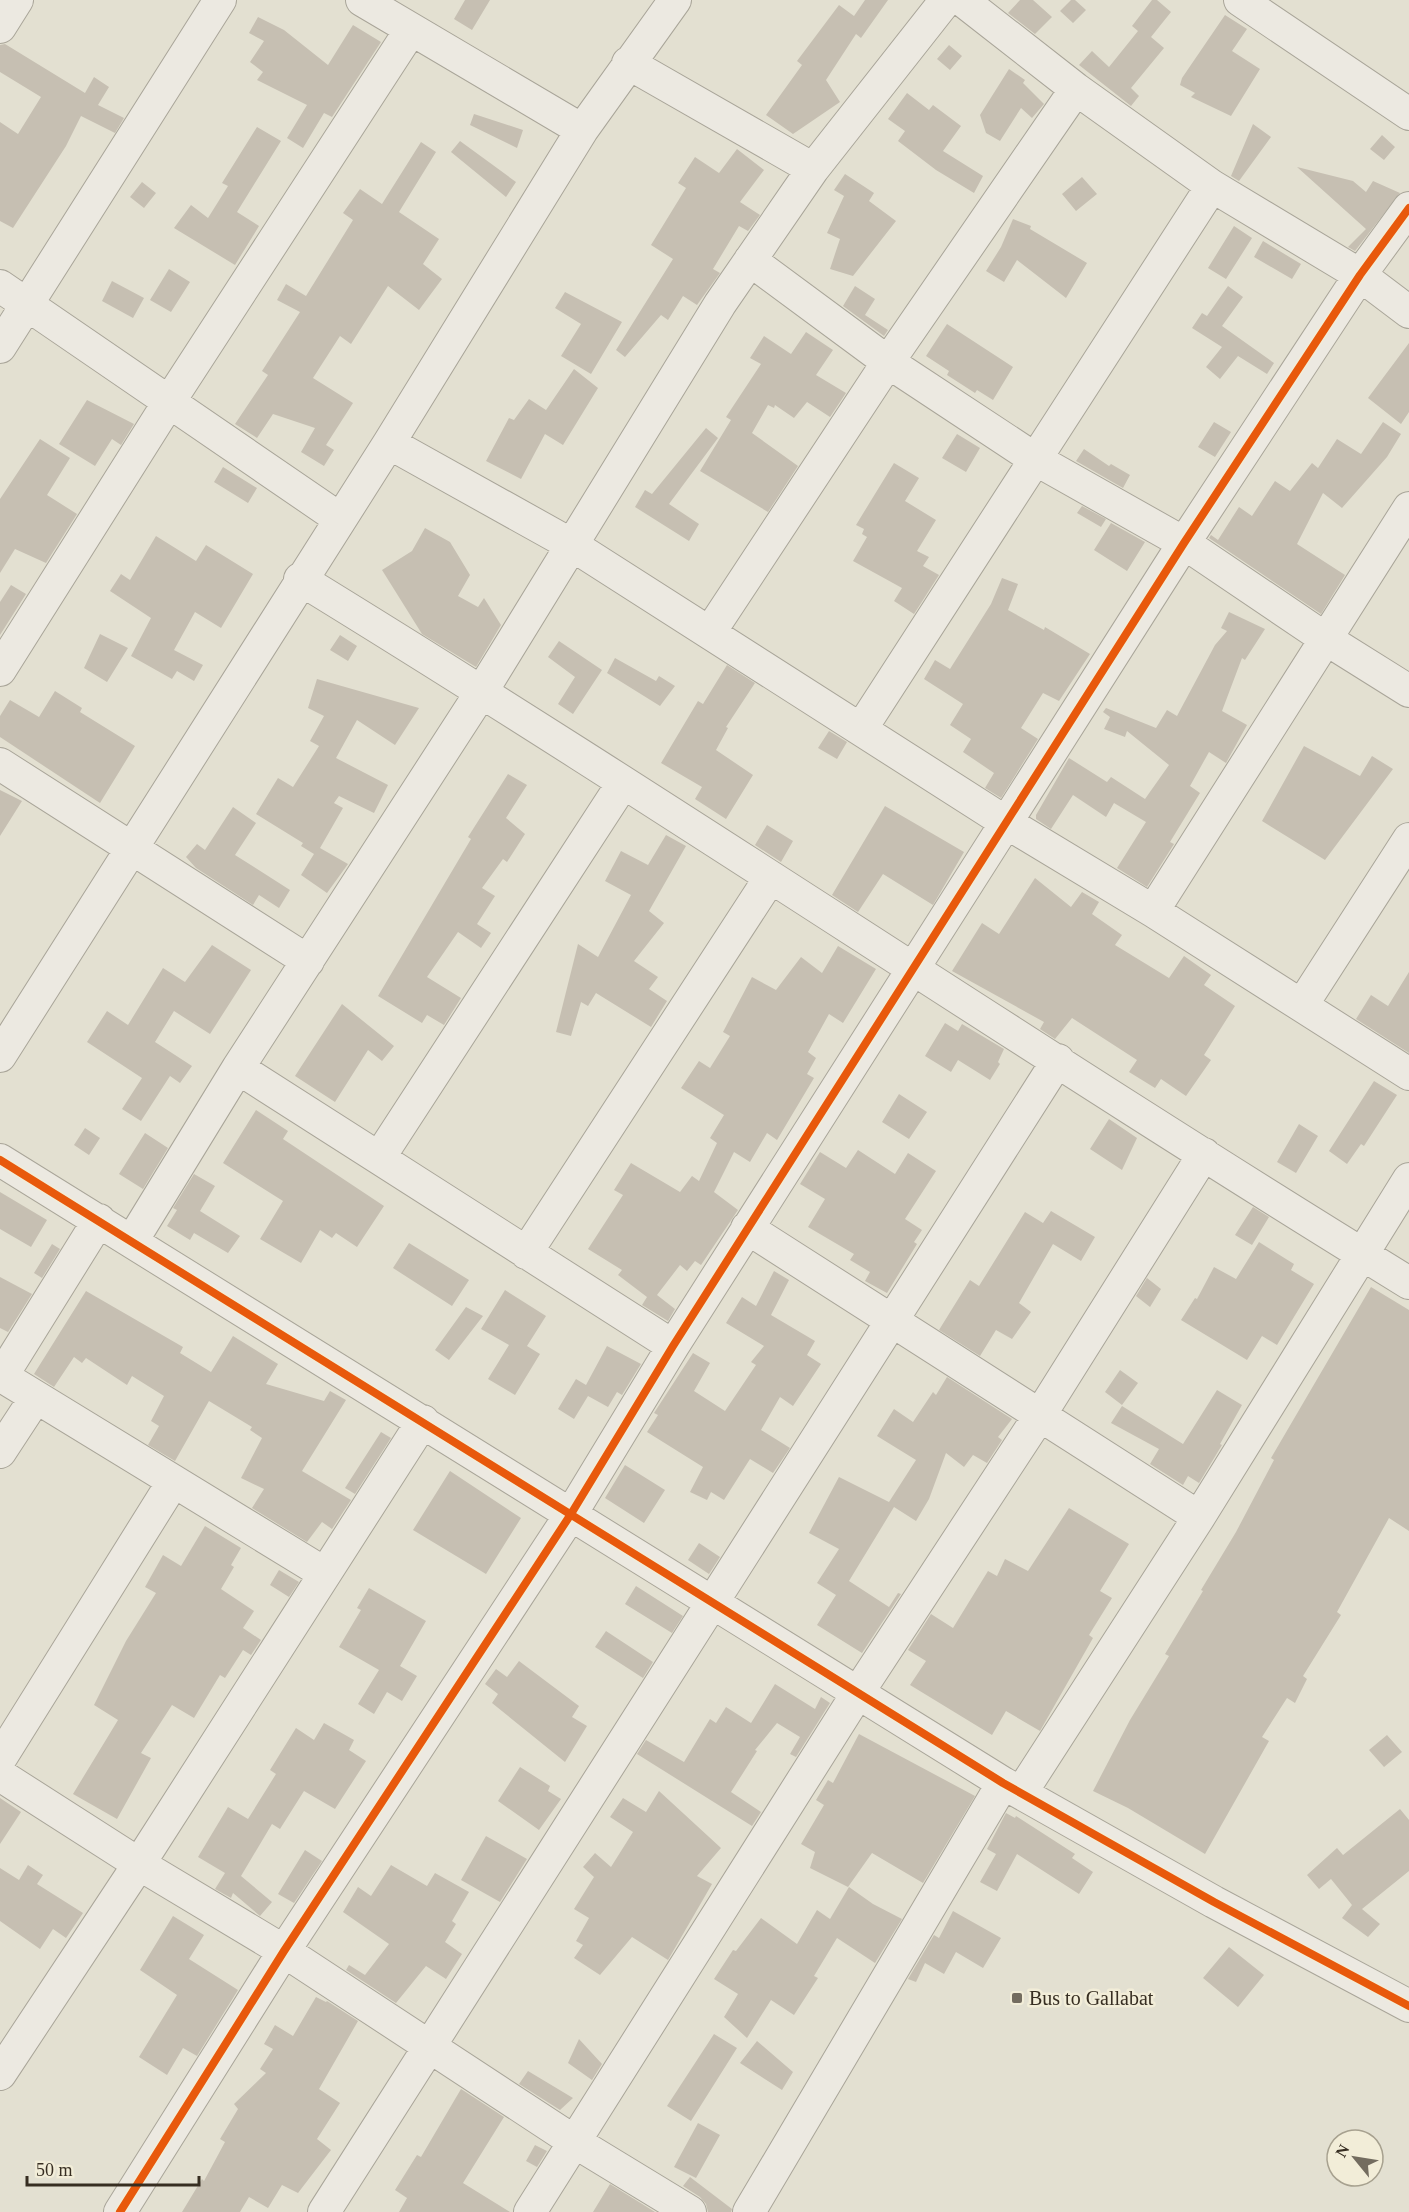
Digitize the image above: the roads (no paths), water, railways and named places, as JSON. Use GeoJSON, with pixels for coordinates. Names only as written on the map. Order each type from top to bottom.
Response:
{"type":"FeatureCollection","features":[{"type":"Feature","properties":{"kind":"street"},"geometry":{"type":"LineString","coordinates":[[0,27],[17,0]]}},
{"type":"Feature","properties":{"kind":"street"},"geometry":{"type":"LineString","coordinates":[[0,347],[220,0]]}},
{"type":"Feature","properties":{"kind":"street"},"geometry":{"type":"LineString","coordinates":[[362,0],[410,31],[582,130]]}},
{"type":"Feature","properties":{"kind":"street"},"geometry":{"type":"LineString","coordinates":[[0,1056],[300,579],[389,443],[582,130],[675,0]]}},
{"type":"Feature","properties":{"kind":"street"},"geometry":{"type":"LineString","coordinates":[[132,1241],[238,1068],[482,691],[750,260],[813,169],[946,0]]}},
{"type":"Feature","properties":{"kind":"street"},"geometry":{"type":"LineString","coordinates":[[963,0],[1076,89],[1212,186],[1360,275],[1409,312]]}},
{"type":"Feature","properties":{"kind":"street"},"geometry":{"type":"LineString","coordinates":[[1240,0],[1409,114]]}},
{"type":"Feature","properties":{"kind":"street"},"geometry":{"type":"LineString","coordinates":[[0,670],[168,402],[410,31]]}},
{"type":"Feature","properties":{"kind":"street"},"geometry":{"type":"LineString","coordinates":[[628,63],[813,169]]}},
{"type":"Feature","properties":{"kind":"street"},"geometry":{"type":"LineString","coordinates":[[710,632],[888,362],[1076,89]]}},
{"type":"Feature","properties":{"kind":"street"},"geometry":{"type":"LineString","coordinates":[[861,729],[1212,186]]}},
{"type":"Feature","properties":{"kind":"street"},"geometry":{"type":"LineString","coordinates":[[120,2212],[284,1951],[571,1514],[747,1228],[1184,543],[1360,275],[1409,208]]}},
{"type":"Feature","properties":{"kind":"street"},"geometry":{"type":"LineString","coordinates":[[750,260],[888,362],[1035,459],[1184,543],[1326,639],[1409,691]]}},
{"type":"Feature","properties":{"kind":"street"},"geometry":{"type":"LineString","coordinates":[[0,286],[340,519]]}},
{"type":"Feature","properties":{"kind":"street"},"geometry":{"type":"LineString","coordinates":[[389,443],[572,545],[1007,823],[1153,911],[1409,1074]]}},
{"type":"Feature","properties":{"kind":"street"},"geometry":{"type":"LineString","coordinates":[[1153,911],[1409,508]]}},
{"type":"Feature","properties":{"kind":"street"},"geometry":{"type":"LineString","coordinates":[[300,579],[482,691],[770,878],[1409,1283]]}},
{"type":"Feature","properties":{"kind":"street"},"geometry":{"type":"LineString","coordinates":[[0,764],[308,961]]}},
{"type":"Feature","properties":{"kind":"street"},"geometry":{"type":"LineString","coordinates":[[379,1158],[622,783]]}},
{"type":"Feature","properties":{"kind":"street"},"geometry":{"type":"LineString","coordinates":[[1302,1005],[1409,839]]}},
{"type":"Feature","properties":{"kind":"street"},"geometry":{"type":"LineString","coordinates":[[526,1252],[770,878]]}},
{"type":"Feature","properties":{"kind":"street"},"geometry":{"type":"LineString","coordinates":[[324,2212],[1058,1060]]}},
{"type":"Feature","properties":{"kind":"street"},"geometry":{"type":"LineString","coordinates":[[238,1068],[673,1346]]}},
{"type":"Feature","properties":{"kind":"street"},"geometry":{"type":"LineString","coordinates":[[530,2212],[859,1691],[1040,1415],[1204,1154]]}},
{"type":"Feature","properties":{"kind":"street"},"geometry":{"type":"LineString","coordinates":[[0,1160],[1012,1788],[1343,1973],[1409,2006]]}},
{"type":"Feature","properties":{"kind":"street"},"geometry":{"type":"LineString","coordinates":[[749,2212],[1012,1788],[1199,1517],[1409,1179]]}},
{"type":"Feature","properties":{"kind":"street"},"geometry":{"type":"LineString","coordinates":[[99,1220],[1,1376],[324,1573]]}},
{"type":"Feature","properties":{"kind":"street"},"geometry":{"type":"LineString","coordinates":[[747,1228],[1199,1517]]}},
{"type":"Feature","properties":{"kind":"street"},"geometry":{"type":"LineString","coordinates":[[0,1452],[36,1397]]}},
{"type":"Feature","properties":{"kind":"street"},"geometry":{"type":"LineString","coordinates":[[0,2074],[139,1864],[423,1421]]}},
{"type":"Feature","properties":{"kind":"street"},"geometry":{"type":"LineString","coordinates":[[0,1759],[173,1482]]}},
{"type":"Feature","properties":{"kind":"street"},"geometry":{"type":"LineString","coordinates":[[0,1775],[139,1864],[284,1951],[574,2142],[690,2212]]}},
{"type":"Feature","properties":{"kind":"place","name":"Bus to Gallabat"},"geometry":{"type":"Point","coordinates":[1017,1998]}}]}
